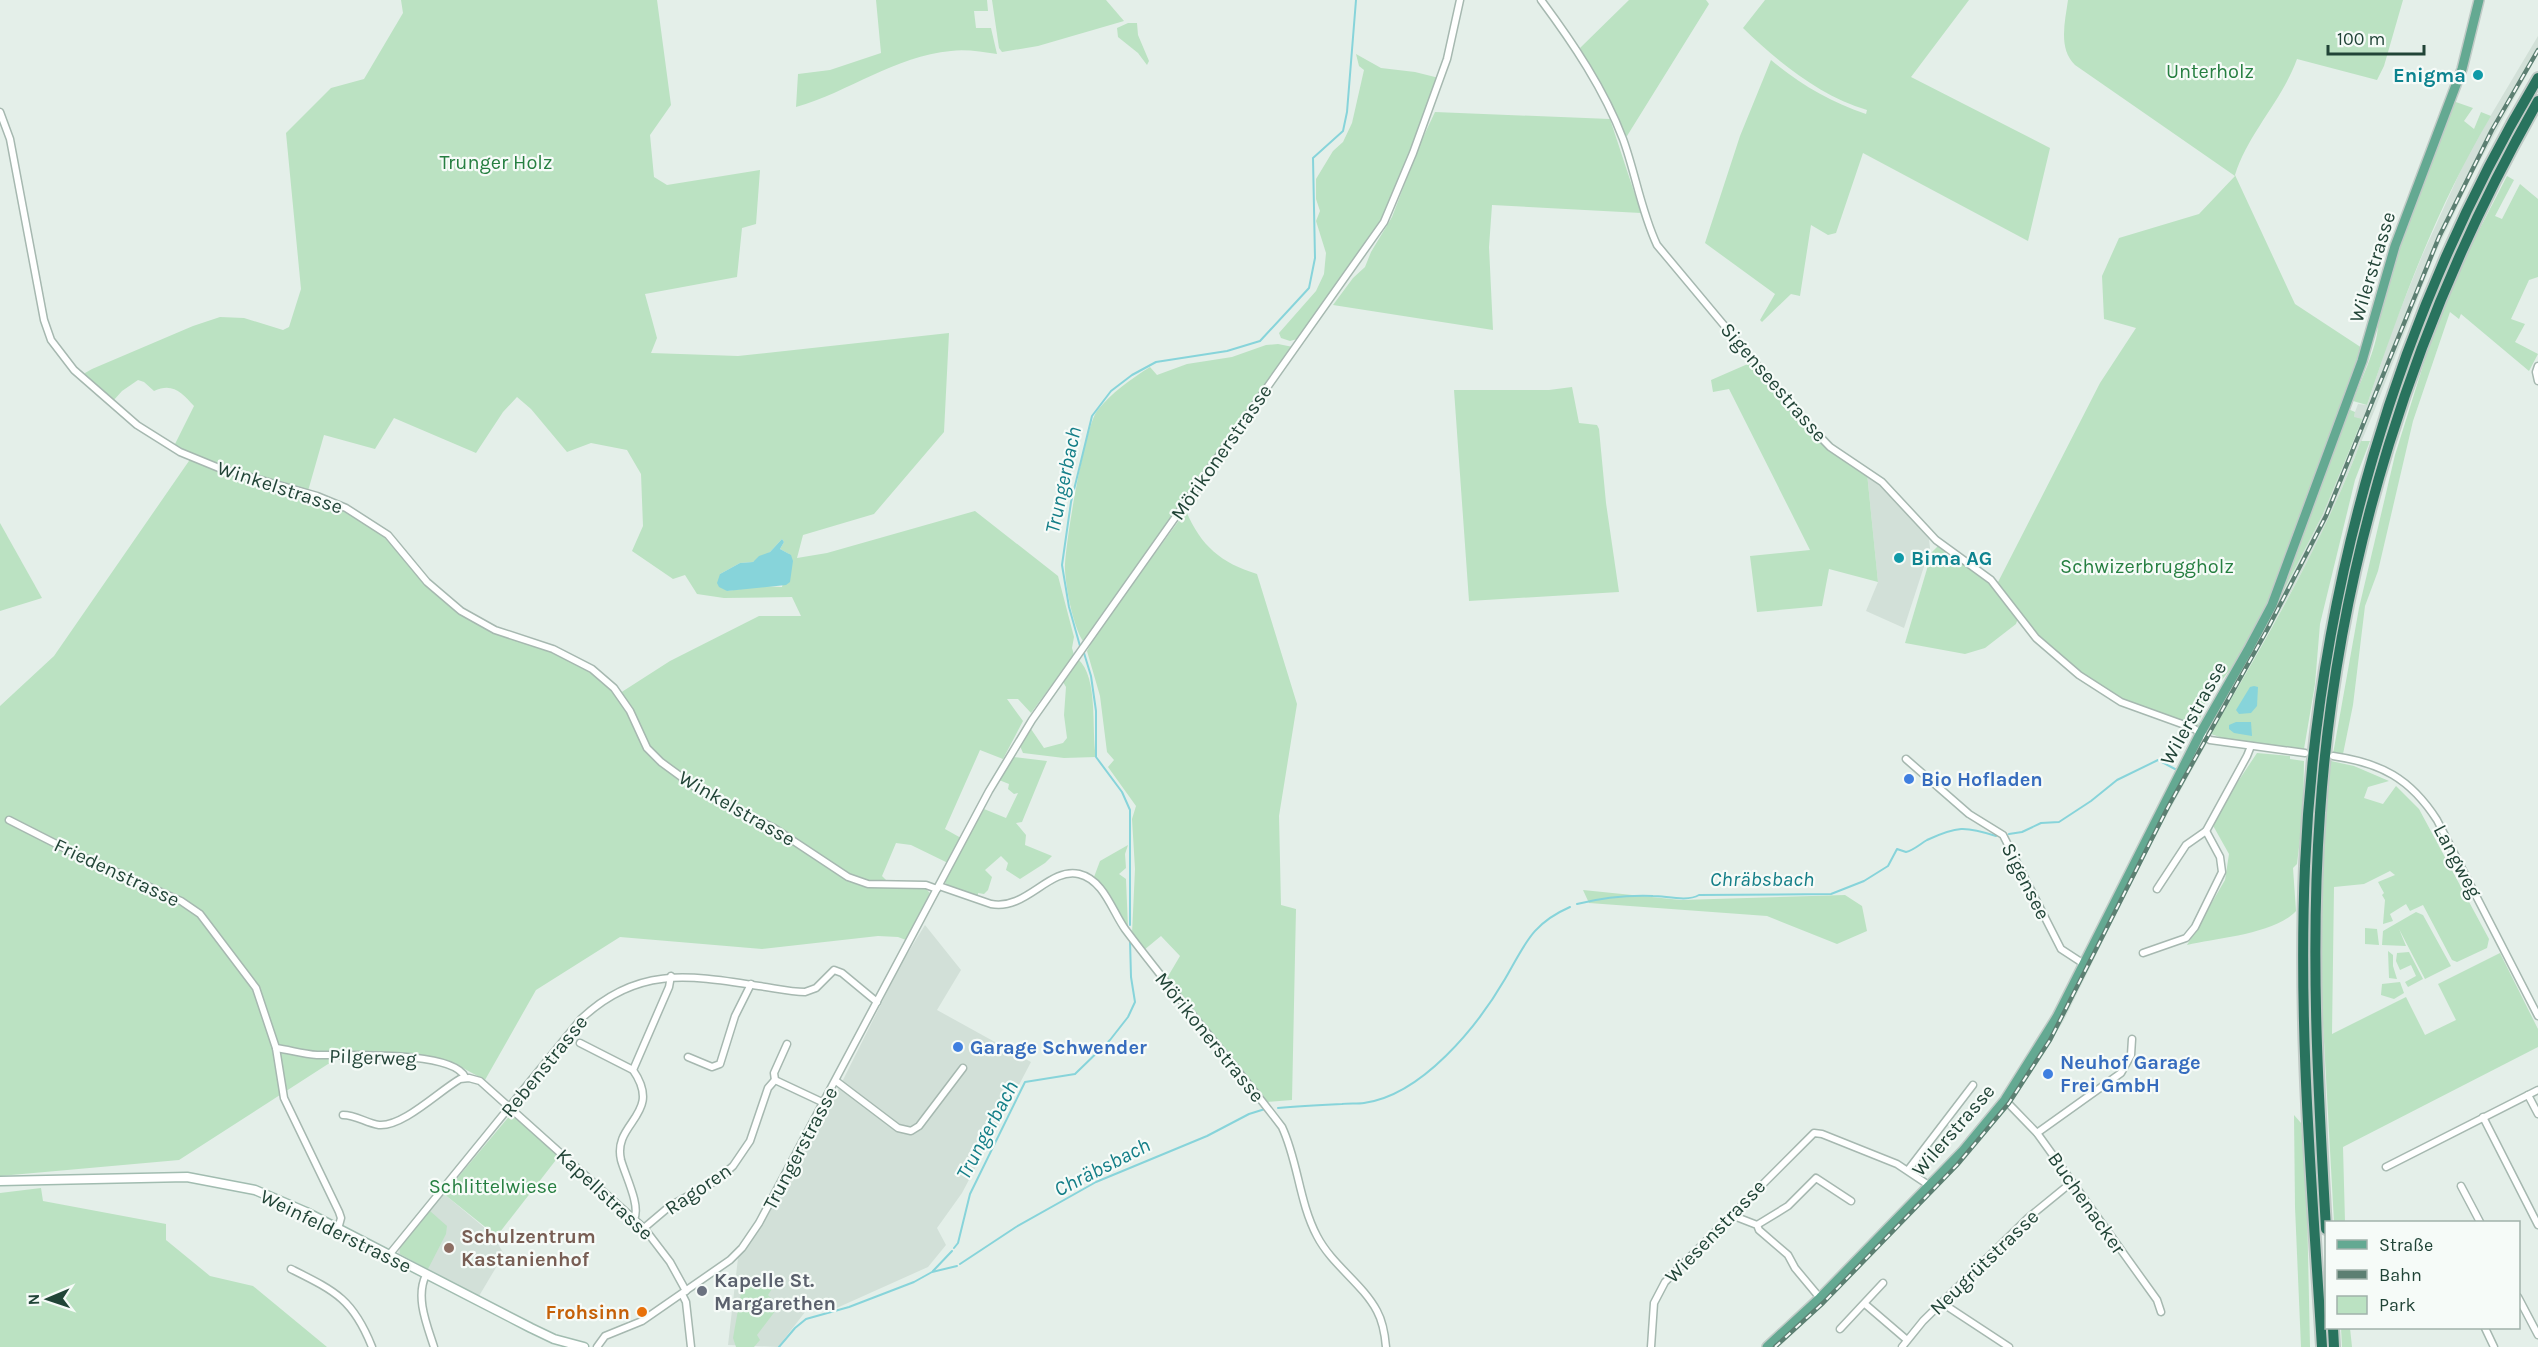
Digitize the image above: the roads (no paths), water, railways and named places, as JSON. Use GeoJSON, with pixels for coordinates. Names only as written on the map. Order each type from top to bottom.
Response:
{"type":"FeatureCollection","features":[{"type":"Feature","properties":{"kind":"highway"},"geometry":{"type":"LineString","coordinates":[[2322,1347],[2307,1104],[2303,934],[2310,788],[2327,655],[2355,519],[2406,356],[2464,216],[2538,78]]}},
{"type":"Feature","properties":{"kind":"highway"},"geometry":{"type":"LineString","coordinates":[[2326,1221],[2317,1040],[2316,890],[2325,760],[2343,629],[2371,508],[2414,369],[2471,229],[2538,101]]}},
{"type":"Feature","properties":{"kind":"highway"},"geometry":{"type":"LineString","coordinates":[[2333,1329],[2334,1347]]}},
{"type":"Feature","properties":{"kind":"main road","name":"Wilerstrasse"},"geometry":{"type":"LineString","coordinates":[[1767,1347],[1820,1298],[1962,1152],[2005,1100],[2057,1017],[2200,734],[2272,605],[2362,361],[2395,246],[2462,69],[2479,0]]}},
{"type":"Feature","properties":{"kind":"main road","name":"Weinfelderstrasse"},"geometry":{"type":"LineString","coordinates":[[0,1181],[187,1177],[255,1190],[389,1255],[552,1342],[584,1347]]}},
{"type":"Feature","properties":{"kind":"street","name":"Mörikonerstrasse"},"geometry":{"type":"LineString","coordinates":[[938,887],[989,790],[1032,720],[1384,222],[1447,59],[1460,0]]}},
{"type":"Feature","properties":{"kind":"street","name":"Sigenseestrasse"},"geometry":{"type":"LineString","coordinates":[[1541,0],[1597,84],[1611,111],[1623,141],[1645,220],[1657,245],[1798,415],[1830,447],[1882,482],[1936,540],[1991,580],[2036,638],[2079,675],[2121,702],[2169,718],[2193,728],[2200,734]]}},
{"type":"Feature","properties":{"kind":"street","name":"Winkelstrasse"},"geometry":{"type":"LineString","coordinates":[[0,112],[10,139],[44,320],[51,340],[79,375],[132,422],[180,452],[219,468],[327,500],[346,508],[379,528],[402,550],[427,582],[461,611],[495,630],[563,653],[592,669],[607,681],[630,711],[647,748],[661,762],[712,798],[774,828],[848,877],[868,884]]}},
{"type":"Feature","properties":{"kind":"street"},"geometry":{"type":"LineString","coordinates":[[2538,366],[2536,375],[2538,381]]}},
{"type":"Feature","properties":{"kind":"street"},"geometry":{"type":"LineString","coordinates":[[2200,734],[2217,742],[2305,753]]}},
{"type":"Feature","properties":{"kind":"street"},"geometry":{"type":"LineString","coordinates":[[2157,890],[2186,845],[2206,831],[2251,746]]}},
{"type":"Feature","properties":{"kind":"street","name":"Langweg"},"geometry":{"type":"LineString","coordinates":[[2333,756],[2382,768],[2406,783],[2425,802],[2437,820],[2538,1016]]}},
{"type":"Feature","properties":{"kind":"street","name":"Sigensee"},"geometry":{"type":"LineString","coordinates":[[1906,759],[1970,814],[2003,836],[2061,949],[2084,964]]}},
{"type":"Feature","properties":{"kind":"street","name":"Friedenstrasse"},"geometry":{"type":"LineString","coordinates":[[9,820],[70,851],[181,901],[200,914],[256,987],[276,1048],[284,1098],[339,1212],[341,1218],[338,1229]]}},
{"type":"Feature","properties":{"kind":"street"},"geometry":{"type":"LineString","coordinates":[[2143,953],[2186,938],[2200,918],[2222,872],[2220,857],[2206,831]]}},
{"type":"Feature","properties":{"kind":"street","name":"Mörikonerstrasse"},"geometry":{"type":"LineString","coordinates":[[868,884],[926,885],[1000,905],[1026,897],[1067,874],[1081,874],[1094,882],[1146,957],[1282,1127],[1307,1212],[1317,1236],[1329,1254],[1377,1311],[1386,1347]]}},
{"type":"Feature","properties":{"kind":"street","name":"Trungerstrasse"},"geometry":{"type":"LineString","coordinates":[[597,1347],[605,1336],[642,1321],[730,1260],[748,1240],[780,1187],[938,887]]}},
{"type":"Feature","properties":{"kind":"street","name":"Rebenstrasse"},"geometry":{"type":"LineString","coordinates":[[389,1255],[581,1019],[596,1004],[630,985],[671,976],[696,976],[807,992],[818,986],[831,971],[836,970],[878,1002]]}},
{"type":"Feature","properties":{"kind":"street"},"geometry":{"type":"LineString","coordinates":[[633,1070],[669,987],[671,976]]}},
{"type":"Feature","properties":{"kind":"street"},"geometry":{"type":"LineString","coordinates":[[688,1057],[712,1067],[720,1064],[735,1016],[751,984]]}},
{"type":"Feature","properties":{"kind":"street"},"geometry":{"type":"LineString","coordinates":[[2037,1133],[2121,1073],[2131,1055],[2132,1039]]}},
{"type":"Feature","properties":{"kind":"street"},"geometry":{"type":"LineString","coordinates":[[580,1043],[633,1070],[643,1086],[644,1102],[622,1140],[620,1153],[637,1210],[634,1219]]}},
{"type":"Feature","properties":{"kind":"street","name":"Ragoren"},"geometry":{"type":"LineString","coordinates":[[644,1228],[670,1206],[717,1179],[733,1166],[750,1141],[768,1088],[775,1080],[774,1073],[787,1044]]}},
{"type":"Feature","properties":{"kind":"street","name":"Pilgerweg"},"geometry":{"type":"LineString","coordinates":[[276,1048],[315,1055],[417,1058],[449,1066],[462,1072],[465,1077],[480,1082],[511,1107]]}},
{"type":"Feature","properties":{"kind":"street"},"geometry":{"type":"LineString","coordinates":[[837,1081],[898,1128],[911,1131],[916,1129],[963,1068]]}},
{"type":"Feature","properties":{"kind":"street"},"geometry":{"type":"LineString","coordinates":[[343,1115],[379,1125],[393,1123],[465,1077]]}},
{"type":"Feature","properties":{"kind":"street"},"geometry":{"type":"LineString","coordinates":[[775,1080],[824,1103]]}},
{"type":"Feature","properties":{"kind":"street"},"geometry":{"type":"LineString","coordinates":[[1930,1186],[1908,1170],[1973,1086]]}},
{"type":"Feature","properties":{"kind":"street"},"geometry":{"type":"LineString","coordinates":[[2386,1167],[2538,1090]]}},
{"type":"Feature","properties":{"kind":"street"},"geometry":{"type":"LineString","coordinates":[[2528,1095],[2538,1114]]}},
{"type":"Feature","properties":{"kind":"street","name":"Buchenacker"},"geometry":{"type":"LineString","coordinates":[[2005,1100],[2037,1133],[2157,1300],[2161,1312]]}},
{"type":"Feature","properties":{"kind":"street","name":"Kapellstrasse"},"geometry":{"type":"LineString","coordinates":[[511,1107],[644,1228],[670,1262],[684,1292],[691,1347]]}},
{"type":"Feature","properties":{"kind":"street"},"geometry":{"type":"LineString","coordinates":[[2483,1118],[2538,1225]]}},
{"type":"Feature","properties":{"kind":"street","name":"Wiesenstrasse"},"geometry":{"type":"LineString","coordinates":[[1651,1347],[1651,1316],[1658,1293],[1678,1267],[1814,1133],[1822,1134],[1908,1170]]}},
{"type":"Feature","properties":{"kind":"street"},"geometry":{"type":"LineString","coordinates":[[1757,1225],[1780,1212],[1816,1178],[1851,1201]]}},
{"type":"Feature","properties":{"kind":"street","name":"Neugrütstrasse"},"geometry":{"type":"LineString","coordinates":[[1902,1347],[1942,1303],[2028,1218],[2072,1182]]}},
{"type":"Feature","properties":{"kind":"street"},"geometry":{"type":"LineString","coordinates":[[2462,1186],[2480,1221]]}},
{"type":"Feature","properties":{"kind":"street"},"geometry":{"type":"LineString","coordinates":[[1732,1213],[1757,1225],[1759,1230],[1788,1255],[1795,1268],[1820,1298]]}},
{"type":"Feature","properties":{"kind":"street"},"geometry":{"type":"LineString","coordinates":[[291,1269],[326,1287],[350,1305],[359,1318],[372,1347]]}},
{"type":"Feature","properties":{"kind":"street"},"geometry":{"type":"LineString","coordinates":[[426,1275],[421,1288],[422,1301],[434,1347]]}},
{"type":"Feature","properties":{"kind":"street"},"geometry":{"type":"LineString","coordinates":[[1840,1329],[1883,1283]]}},
{"type":"Feature","properties":{"kind":"street"},"geometry":{"type":"LineString","coordinates":[[2520,1301],[2538,1335]]}},
{"type":"Feature","properties":{"kind":"street"},"geometry":{"type":"LineString","coordinates":[[1942,1303],[2009,1347]]}},
{"type":"Feature","properties":{"kind":"street"},"geometry":{"type":"LineString","coordinates":[[1865,1304],[1907,1340]]}},
{"type":"Feature","properties":{"kind":"street"},"geometry":{"type":"LineString","coordinates":[[2485,1329],[2494,1347]]}},
{"type":"Feature","properties":{"kind":"water"},"geometry":{"type":"Polygon","coordinates":[[[782,539],[784,542],[780,549],[791,555],[793,561],[790,582],[786,585],[727,591],[719,587],[717,583],[720,574],[740,563],[753,562],[759,556],[770,552],[782,539]]]}},
{"type":"Feature","properties":{"kind":"water"},"geometry":{"type":"Polygon","coordinates":[[[2250,687],[2258,687],[2257,706],[2251,713],[2239,714],[2236,710],[2250,687]]]}},
{"type":"Feature","properties":{"kind":"water"},"geometry":{"type":"Polygon","coordinates":[[[2236,722],[2251,722],[2252,736],[2234,733],[2229,729],[2229,725],[2236,722]]]}},
{"type":"Feature","properties":{"kind":"waterway","name":"Trungerbach"},"geometry":{"type":"LineString","coordinates":[[1080,646],[1069,607],[1062,565],[1071,502],[1092,416],[1111,391],[1132,375],[1156,362],[1227,351],[1260,341],[1309,288],[1315,258],[1313,158],[1343,131],[1347,112],[1356,0]]}},
{"type":"Feature","properties":{"kind":"waterway","name":"Trungerbach"},"geometry":{"type":"LineString","coordinates":[[1084,653],[1091,676],[1096,711],[1096,757],[1122,792],[1130,810],[1130,925]]}},
{"type":"Feature","properties":{"kind":"waterway","name":"Chräbsbach"},"geometry":{"type":"LineString","coordinates":[[2009,834],[2022,832],[2041,823],[2059,822],[2117,780],[2158,760],[2175,769]]}},
{"type":"Feature","properties":{"kind":"waterway","name":"Chräbsbach"},"geometry":{"type":"LineString","coordinates":[[1577,904],[1634,896],[1683,898],[1699,895],[1831,894],[1864,881],[1888,866],[1897,849],[1906,852],[1927,840],[1954,830],[1968,829],[1996,836],[1997,834]]}},
{"type":"Feature","properties":{"kind":"waterway","name":"Chräbsbach"},"geometry":{"type":"LineString","coordinates":[[1278,1108],[1364,1103],[1386,1097],[1407,1087],[1427,1073],[1463,1037],[1493,998],[1524,946],[1538,928],[1570,907]]}},
{"type":"Feature","properties":{"kind":"waterway","name":"Trungerbach"},"geometry":{"type":"LineString","coordinates":[[954,1248],[958,1243],[970,1194],[1025,1082],[1075,1074],[1110,1040],[1128,1017],[1135,1002],[1131,977],[1130,940]]}},
{"type":"Feature","properties":{"kind":"waterway","name":"Chräbsbach"},"geometry":{"type":"LineString","coordinates":[[960,1264],[1016,1227],[1096,1182],[1265,1109]]}},
{"type":"Feature","properties":{"kind":"waterway","name":"Trungerbach"},"geometry":{"type":"LineString","coordinates":[[933,1271],[952,1251]]}},
{"type":"Feature","properties":{"kind":"waterway","name":"Chräbsbach"},"geometry":{"type":"LineString","coordinates":[[779,1347],[806,1319],[849,1307],[914,1282],[932,1272],[957,1266]]}},
{"type":"Feature","properties":{"kind":"railway"},"geometry":{"type":"LineString","coordinates":[[1775,1347],[1823,1303],[1957,1165],[2009,1103],[2050,1040],[2168,807],[2267,630],[2326,516],[2439,237],[2492,130],[2538,50]]}},
{"type":"Feature","properties":{"kind":"place","name":"Enigma"},"geometry":{"type":"Point","coordinates":[2478,75]}},
{"type":"Feature","properties":{"kind":"place","name":"Bima AG"},"geometry":{"type":"Point","coordinates":[1899,558]}},
{"type":"Feature","properties":{"kind":"place","name":"Bio Hofladen"},"geometry":{"type":"Point","coordinates":[1909,779]}},
{"type":"Feature","properties":{"kind":"place","name":"Garage Schwender"},"geometry":{"type":"Point","coordinates":[958,1047]}},
{"type":"Feature","properties":{"kind":"place","name":"Neuhof Garage Frei GmbH"},"geometry":{"type":"Point","coordinates":[2048,1074]}},
{"type":"Feature","properties":{"kind":"place","name":"Schulzentrum Kastanienhof"},"geometry":{"type":"Point","coordinates":[449,1248]}},
{"type":"Feature","properties":{"kind":"place","name":"Kapelle St. Margarethen"},"geometry":{"type":"Point","coordinates":[702,1291]}},
{"type":"Feature","properties":{"kind":"place","name":"Frohsinn"},"geometry":{"type":"Point","coordinates":[642,1312]}},
{"type":"Feature","properties":{"kind":"park label","name":"Unterholz"},"geometry":{"type":"Point","coordinates":[2210,71]}},
{"type":"Feature","properties":{"kind":"park label","name":"Trunger Holz"},"geometry":{"type":"Point","coordinates":[496,162]}},
{"type":"Feature","properties":{"kind":"park label","name":"Schwizerbruggholz"},"geometry":{"type":"Point","coordinates":[2147,566]}},
{"type":"Feature","properties":{"kind":"park label","name":"Schlittelwiese"},"geometry":{"type":"Point","coordinates":[493,1186]}}]}
